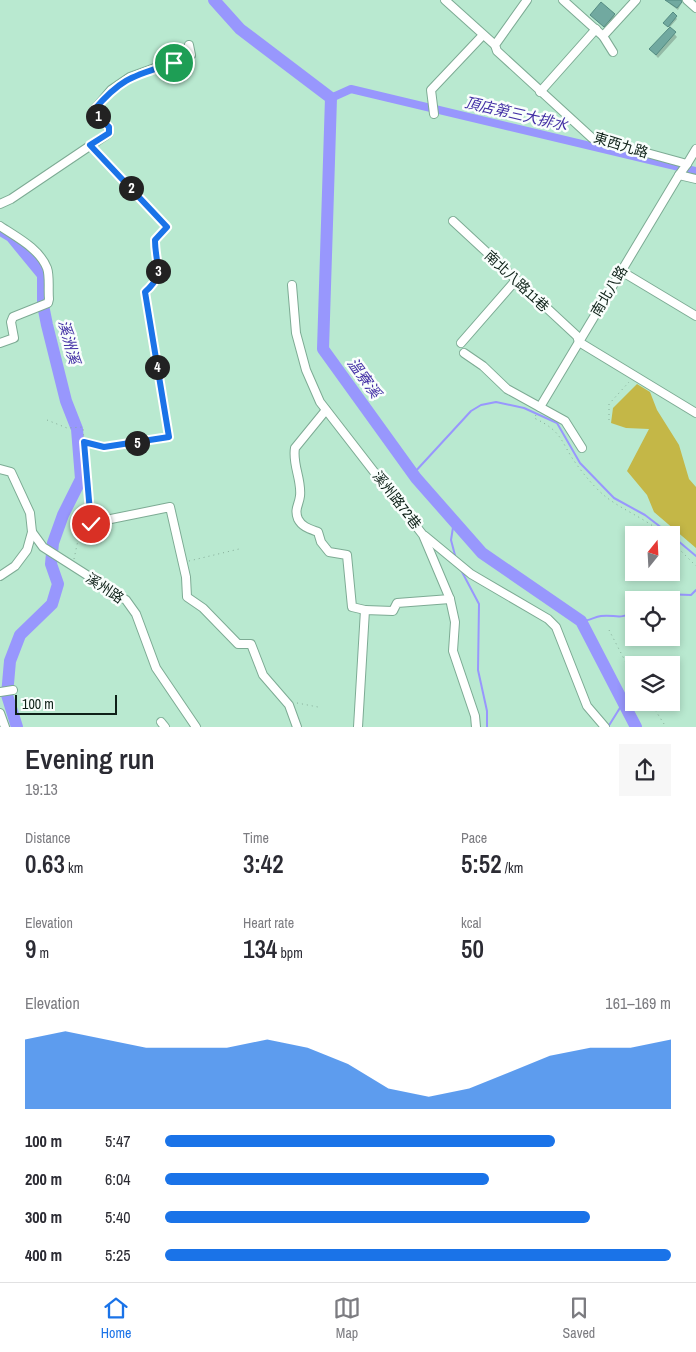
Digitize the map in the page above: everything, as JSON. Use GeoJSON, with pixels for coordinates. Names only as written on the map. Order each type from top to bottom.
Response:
{"type":"FeatureCollection","features":[{"type":"Feature","properties":{"kind":"street","name":"東西九路"},"geometry":{"type":"LineString","coordinates":[[445,0],[495,45],[497,51],[540,92],[592,138],[687,164]]}},
{"type":"Feature","properties":{"kind":"street"},"geometry":{"type":"LineString","coordinates":[[495,45],[527,0]]}},
{"type":"Feature","properties":{"kind":"street"},"geometry":{"type":"LineString","coordinates":[[563,0],[603,36],[613,52]]}},
{"type":"Feature","properties":{"kind":"street"},"geometry":{"type":"LineString","coordinates":[[603,36],[636,0]]}},
{"type":"Feature","properties":{"kind":"street"},"geometry":{"type":"LineString","coordinates":[[687,0],[696,8]]}},
{"type":"Feature","properties":{"kind":"street"},"geometry":{"type":"LineString","coordinates":[[540,92],[596,29]]}},
{"type":"Feature","properties":{"kind":"street"},"geometry":{"type":"LineString","coordinates":[[434,114],[431,90],[483,35]]}},
{"type":"Feature","properties":{"kind":"street"},"geometry":{"type":"LineString","coordinates":[[0,204],[11,199],[109,133],[109,127],[94,113],[94,110],[111,90],[130,77],[192,55],[189,45]]}},
{"type":"Feature","properties":{"kind":"street"},"geometry":{"type":"LineString","coordinates":[[696,149],[679,175],[696,179]]}},
{"type":"Feature","properties":{"kind":"street","name":"南北八路"},"geometry":{"type":"LineString","coordinates":[[538,411],[679,175]]}},
{"type":"Feature","properties":{"kind":"street","name":"南北八路11巷"},"geometry":{"type":"LineString","coordinates":[[453,221],[577,336],[578,342]]}},
{"type":"Feature","properties":{"kind":"street"},"geometry":{"type":"LineString","coordinates":[[0,226],[27,244],[43,262],[47,268],[49,299],[48,303],[13,317],[11,322],[14,338],[0,343]]}},
{"type":"Feature","properties":{"kind":"street"},"geometry":{"type":"LineString","coordinates":[[622,271],[696,316]]}},
{"type":"Feature","properties":{"kind":"street"},"geometry":{"type":"LineString","coordinates":[[461,343],[516,280]]}},
{"type":"Feature","properties":{"kind":"street","name":"溪州路72巷"},"geometry":{"type":"LineString","coordinates":[[292,285],[296,333],[306,370],[326,410],[423,535],[450,600],[456,622],[453,651],[475,716],[476,727]]}},
{"type":"Feature","properties":{"kind":"street"},"geometry":{"type":"LineString","coordinates":[[578,342],[696,413]]}},
{"type":"Feature","properties":{"kind":"street"},"geometry":{"type":"LineString","coordinates":[[464,353],[483,366],[507,389],[538,411],[565,421],[582,448]]}},
{"type":"Feature","properties":{"kind":"street"},"geometry":{"type":"LineString","coordinates":[[326,410],[295,448],[294,456],[300,495],[295,508],[298,520],[304,526],[318,532],[321,542],[329,552],[346,555],[352,607],[364,610],[393,611],[397,603],[450,600]]}},
{"type":"Feature","properties":{"kind":"street"},"geometry":{"type":"LineString","coordinates":[[0,470],[11,472],[30,513],[32,532],[26,550],[15,566],[0,576]]}},
{"type":"Feature","properties":{"kind":"street"},"geometry":{"type":"LineString","coordinates":[[91,524],[170,507],[183,563],[187,597],[203,608],[218,626],[238,644],[251,644],[263,675],[289,705],[297,727]]}},
{"type":"Feature","properties":{"kind":"street","name":"溪州路"},"geometry":{"type":"LineString","coordinates":[[32,532],[43,547],[126,600],[136,614],[156,668],[196,727]]}},
{"type":"Feature","properties":{"kind":"street"},"geometry":{"type":"LineString","coordinates":[[423,535],[472,574],[548,619],[556,627],[586,706],[605,727]]}},
{"type":"Feature","properties":{"kind":"street"},"geometry":{"type":"LineString","coordinates":[[358,727],[364,610]]}},
{"type":"Feature","properties":{"kind":"street"},"geometry":{"type":"LineString","coordinates":[[0,692],[13,690]]}},
{"type":"Feature","properties":{"kind":"street"},"geometry":{"type":"LineString","coordinates":[[0,713],[5,727]]}},
{"type":"Feature","properties":{"kind":"path"},"geometry":{"type":"LineString","coordinates":[[84,442],[104,447],[169,437],[145,292],[155,283],[159,276],[155,240],[167,227],[90,145]]}},
{"type":"Feature","properties":{"kind":"path"},"geometry":{"type":"LineString","coordinates":[[609,420],[609,404],[635,376]]}},
{"type":"Feature","properties":{"kind":"path"},"geometry":{"type":"LineString","coordinates":[[538,411],[534,418],[551,426],[561,436],[577,465],[604,496],[653,526]]}},
{"type":"Feature","properties":{"kind":"path"},"geometry":{"type":"LineString","coordinates":[[47,420],[67,428],[83,427],[91,524],[81,526],[73,566]]}},
{"type":"Feature","properties":{"kind":"path"},"geometry":{"type":"LineString","coordinates":[[183,563],[239,549]]}},
{"type":"Feature","properties":{"kind":"path"},"geometry":{"type":"LineString","coordinates":[[680,550],[696,566]]}},
{"type":"Feature","properties":{"kind":"path"},"geometry":{"type":"LineString","coordinates":[[609,630],[625,661]]}},
{"type":"Feature","properties":{"kind":"path"},"geometry":{"type":"LineString","coordinates":[[289,705],[295,703],[318,707]]}},
{"type":"Feature","properties":{"kind":"path"},"geometry":{"type":"LineString","coordinates":[[656,711],[666,727]]}},
{"type":"Feature","properties":{"kind":"shaded area"},"geometry":{"type":"Polygon","coordinates":[[[637,384],[650,392],[657,410],[679,445],[689,479],[696,487],[696,548],[680,534],[680,526],[670,526],[654,512],[647,495],[627,471],[649,429],[626,428],[611,423],[613,408],[637,384]]]}},
{"type":"Feature","properties":{"kind":"building"},"geometry":{"type":"Polygon","coordinates":[[[665,0],[681,0],[682,2],[677,8],[665,0]]]}},
{"type":"Feature","properties":{"kind":"building"},"geometry":{"type":"Polygon","coordinates":[[[601,2],[615,14],[604,27],[590,15],[601,2]]]}},
{"type":"Feature","properties":{"kind":"building"},"geometry":{"type":"Polygon","coordinates":[[[673,12],[677,16],[668,27],[663,23],[673,12]]]}},
{"type":"Feature","properties":{"kind":"building"},"geometry":{"type":"Polygon","coordinates":[[[670,27],[676,32],[656,55],[649,49],[670,27]]]}},
{"type":"Feature","properties":{"kind":"waterway","name":"溫寮溪"},"geometry":{"type":"LineString","coordinates":[[214,0],[240,29],[331,98],[323,349],[416,478],[482,553],[581,621],[636,727]]}},
{"type":"Feature","properties":{"kind":"waterway","name":"頂店第三大排水"},"geometry":{"type":"LineString","coordinates":[[331,98],[351,89],[696,171]]}},
{"type":"Feature","properties":{"kind":"waterway","name":"溪洲溪"},"geometry":{"type":"LineString","coordinates":[[1,230],[11,236],[43,275],[43,305],[66,401],[77,429],[81,479],[63,515],[53,543],[51,564],[58,584],[52,604],[20,635],[10,661],[7,695],[17,727]]}},
{"type":"Feature","properties":{"kind":"waterway"},"geometry":{"type":"LineString","coordinates":[[413,474],[471,411],[481,405],[496,402],[524,408],[557,423],[580,463],[614,498],[645,515],[659,526]]}},
{"type":"Feature","properties":{"kind":"waterway"},"geometry":{"type":"LineString","coordinates":[[454,521],[451,540],[456,559]]}},
{"type":"Feature","properties":{"kind":"waterway"},"geometry":{"type":"LineString","coordinates":[[680,543],[696,556]]}},
{"type":"Feature","properties":{"kind":"waterway"},"geometry":{"type":"LineString","coordinates":[[461,570],[479,604],[478,670],[487,711],[487,727]]}},
{"type":"Feature","properties":{"kind":"waterway"},"geometry":{"type":"LineString","coordinates":[[680,595],[691,595],[696,590]]}},
{"type":"Feature","properties":{"kind":"waterway"},"geometry":{"type":"LineString","coordinates":[[581,621],[601,616],[625,615]]}},
{"type":"Feature","properties":{"kind":"waterway"},"geometry":{"type":"LineString","coordinates":[[608,727],[623,703]]}},
{"type":"Feature","properties":{"kind":"route"},"geometry":{"type":"LineString","coordinates":[[91,524],[84,442],[104,447],[169,437],[145,292],[155,283],[159,276],[155,240],[167,227],[90,145],[109,133],[109,127],[94,113],[94,110],[111,90],[130,77],[174,63]]}}]}
